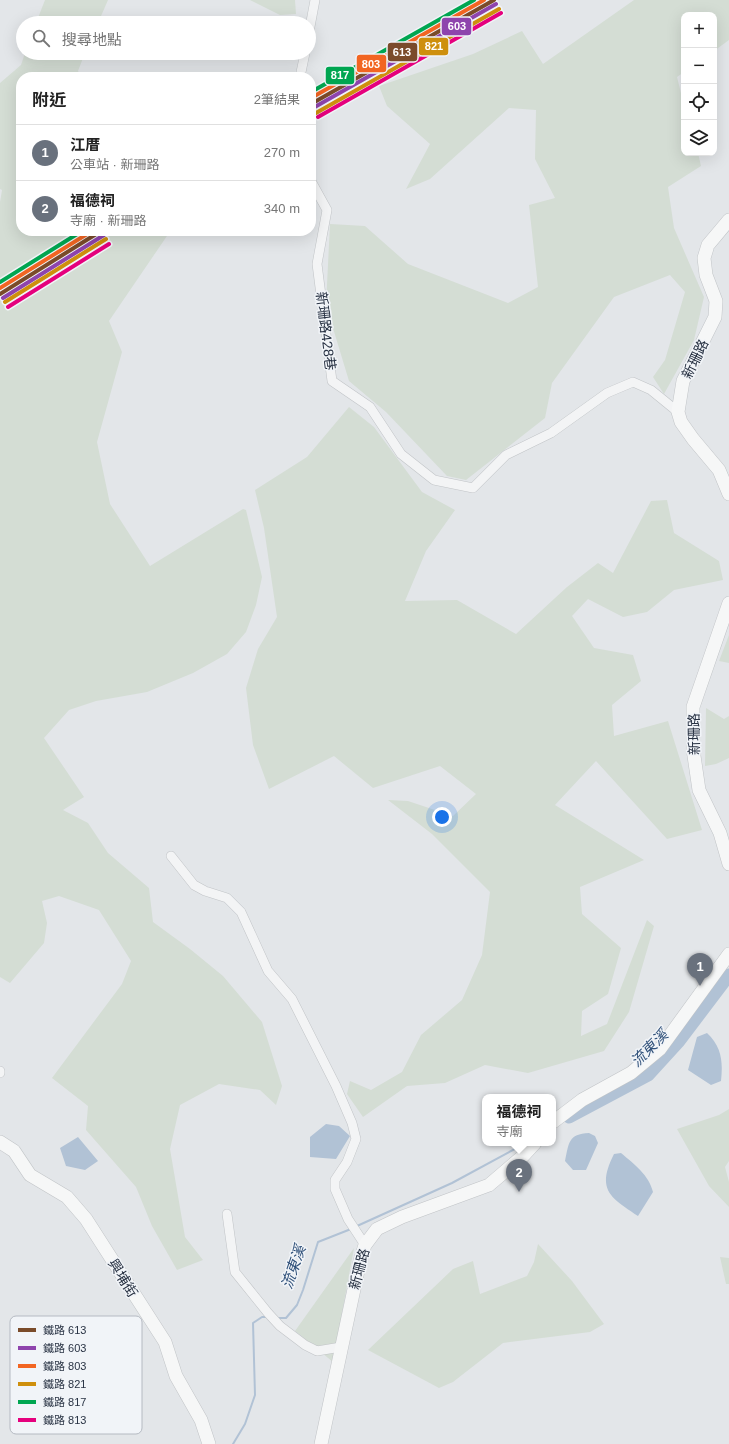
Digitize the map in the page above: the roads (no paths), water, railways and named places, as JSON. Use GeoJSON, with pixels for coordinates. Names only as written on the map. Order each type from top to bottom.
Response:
{"type":"FeatureCollection","features":[{"type":"Feature","properties":{"kind":"street"},"geometry":{"type":"LineString","coordinates":[[312,16],[315,0]]}},
{"type":"Feature","properties":{"kind":"street"},"geometry":{"type":"LineString","coordinates":[[301,72],[304,60]]}},
{"type":"Feature","properties":{"kind":"street","name":"新珊路428巷"},"geometry":{"type":"LineString","coordinates":[[316,190],[327,210],[317,264],[332,381],[370,407],[401,454],[434,480],[473,488],[506,455],[551,433],[607,393],[633,382],[651,390],[678,412]]}},
{"type":"Feature","properties":{"kind":"street","name":"新珊路"},"geometry":{"type":"LineString","coordinates":[[678,412],[683,381],[715,317],[716,301],[706,275],[704,258],[708,245],[729,220]]}},
{"type":"Feature","properties":{"kind":"street"},"geometry":{"type":"LineString","coordinates":[[678,412],[689,434],[719,470],[729,494]]}},
{"type":"Feature","properties":{"kind":"street","name":"新珊路"},"geometry":{"type":"LineString","coordinates":[[729,603],[694,707],[693,749],[699,790],[720,832],[729,864]]}},
{"type":"Feature","properties":{"kind":"street"},"geometry":{"type":"LineString","coordinates":[[171,856],[194,885],[205,891],[227,898],[241,912],[268,971],[292,999],[336,1086],[352,1123],[356,1139],[347,1162],[335,1180],[335,1189],[348,1219],[362,1241]]}},
{"type":"Feature","properties":{"kind":"street"},"geometry":{"type":"LineString","coordinates":[[556,1120],[582,1100],[631,1073],[660,1049],[729,954]]}},
{"type":"Feature","properties":{"kind":"street","name":"興埔街"},"geometry":{"type":"LineString","coordinates":[[0,1142],[14,1151],[30,1175],[67,1197],[86,1219],[165,1342],[176,1376],[201,1420],[209,1444]]}},
{"type":"Feature","properties":{"kind":"street","name":"新珊路"},"geometry":{"type":"LineString","coordinates":[[321,1444],[360,1261],[362,1241],[377,1229],[402,1217],[489,1185],[524,1156],[532,1146]]}},
{"type":"Feature","properties":{"kind":"street"},"geometry":{"type":"LineString","coordinates":[[227,1214],[235,1272],[268,1313],[280,1326],[305,1345],[317,1351],[341,1347]]}},
{"type":"Feature","properties":{"kind":"water"},"geometry":{"type":"Polygon","coordinates":[[[707,1033],[719,1049],[722,1067],[721,1081],[711,1085],[688,1070],[697,1037],[707,1033]]]}},
{"type":"Feature","properties":{"kind":"water"},"geometry":{"type":"Polygon","coordinates":[[[326,1124],[339,1126],[350,1136],[336,1159],[310,1157],[310,1137],[326,1124]]]}},
{"type":"Feature","properties":{"kind":"water"},"geometry":{"type":"Polygon","coordinates":[[[589,1133],[595,1136],[598,1143],[586,1170],[573,1170],[565,1161],[569,1144],[577,1135],[589,1133]]]}},
{"type":"Feature","properties":{"kind":"water"},"geometry":{"type":"Polygon","coordinates":[[[78,1137],[98,1161],[85,1170],[66,1166],[60,1148],[78,1137]]]}},
{"type":"Feature","properties":{"kind":"water"},"geometry":{"type":"Polygon","coordinates":[[[621,1153],[645,1175],[653,1192],[638,1216],[613,1198],[606,1184],[606,1176],[614,1154],[621,1153]]]}},
{"type":"Feature","properties":{"kind":"waterway","name":"流東溪"},"geometry":{"type":"LineString","coordinates":[[569,1117],[648,1075],[679,1041],[729,975]]}},
{"type":"Feature","properties":{"kind":"waterway","name":"流東溪"},"geometry":{"type":"LineString","coordinates":[[357,1226],[452,1183],[520,1146]]}},
{"type":"Feature","properties":{"kind":"waterway","name":"流東溪"},"geometry":{"type":"LineString","coordinates":[[277,1318],[286,1318],[297,1305],[318,1242],[351,1229]]}},
{"type":"Feature","properties":{"kind":"waterway","name":"流東溪"},"geometry":{"type":"LineString","coordinates":[[233,1444],[245,1424],[255,1395],[253,1323],[262,1317],[267,1317]]}},
{"type":"Feature","properties":{"kind":"rail line","name":"817"},"geometry":{"type":"LineString","coordinates":[[316,89],[474,0]]}},
{"type":"Feature","properties":{"kind":"rail line","name":"803"},"geometry":{"type":"LineString","coordinates":[[316,95],[484,0]]}},
{"type":"Feature","properties":{"kind":"rail line","name":"613"},"geometry":{"type":"LineString","coordinates":[[316,101],[494,0]]}},
{"type":"Feature","properties":{"kind":"rail line","name":"603"},"geometry":{"type":"LineString","coordinates":[[316,106],[496,4]]}},
{"type":"Feature","properties":{"kind":"rail line","name":"821"},"geometry":{"type":"LineString","coordinates":[[316,113],[499,9]]}},
{"type":"Feature","properties":{"kind":"rail line","name":"813"},"geometry":{"type":"LineString","coordinates":[[318,117],[501,13]]}},
{"type":"Feature","properties":{"kind":"rail line","name":"817"},"geometry":{"type":"LineString","coordinates":[[0,282],[74,236]]}},
{"type":"Feature","properties":{"kind":"rail line","name":"803"},"geometry":{"type":"LineString","coordinates":[[0,288],[84,236]]}},
{"type":"Feature","properties":{"kind":"rail line","name":"613"},"geometry":{"type":"LineString","coordinates":[[0,294],[93,236]]}},
{"type":"Feature","properties":{"kind":"rail line","name":"603"},"geometry":{"type":"LineString","coordinates":[[3,298],[102,236]]}},
{"type":"Feature","properties":{"kind":"rail line","name":"821"},"geometry":{"type":"LineString","coordinates":[[5,302],[106,239]]}},
{"type":"Feature","properties":{"kind":"rail line","name":"813"},"geometry":{"type":"LineString","coordinates":[[8,307],[109,244]]}},
{"type":"Feature","properties":{"kind":"place","name":"江厝"},"geometry":{"type":"Point","coordinates":[700,986]}},
{"type":"Feature","properties":{"kind":"place","name":"福德祠"},"geometry":{"type":"Point","coordinates":[519,1192]}}]}
